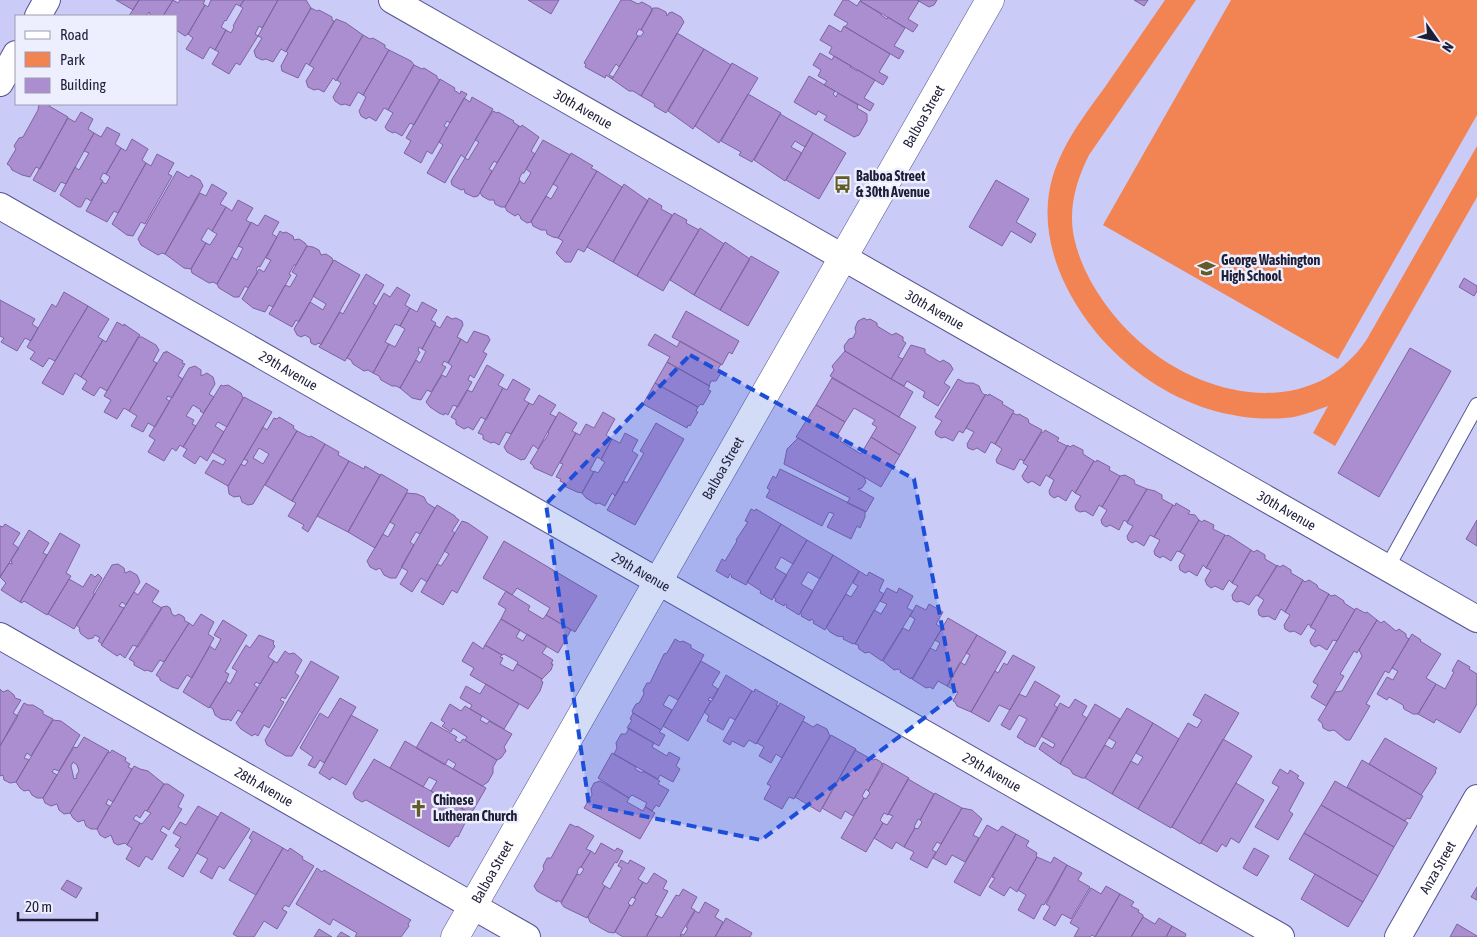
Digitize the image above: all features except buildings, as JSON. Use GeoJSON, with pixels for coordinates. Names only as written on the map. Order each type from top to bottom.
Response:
{"type":"FeatureCollection","features":[{"type":"Feature","properties":{"kind":"street"},"geometry":{"type":"LineString","coordinates":[[39,15],[47,0]]}},
{"type":"Feature","properties":{"kind":"street","name":"30th Avenue"},"geometry":{"type":"LineString","coordinates":[[392,0],[1477,619]]}},
{"type":"Feature","properties":{"kind":"street","name":"Balboa Street"},"geometry":{"type":"LineString","coordinates":[[455,937],[990,0]]}},
{"type":"Feature","properties":{"kind":"street"},"geometry":{"type":"LineString","coordinates":[[0,83],[15,56]]}},
{"type":"Feature","properties":{"kind":"street","name":"29th Avenue"},"geometry":{"type":"LineString","coordinates":[[0,206],[1281,937]]}},
{"type":"Feature","properties":{"kind":"street","name":"28th Avenue"},"geometry":{"type":"LineString","coordinates":[[0,636],[528,937]]}},
{"type":"Feature","properties":{"kind":"street","name":"Anza Street"},"geometry":{"type":"LineString","coordinates":[[1398,937],[1477,798]]}},
{"type":"Feature","properties":{"kind":"lane"},"geometry":{"type":"LineString","coordinates":[[1387,568],[1477,405]]}},
{"type":"Feature","properties":{"kind":"highlighted area"},"geometry":{"type":"Polygon","coordinates":[[[690,355],[914,479],[955,695],[761,840],[589,805],[546,504],[690,355]]]}},
{"type":"Feature","properties":{"kind":"green space"},"geometry":{"type":"Polygon","coordinates":[[[1165,0],[1196,0],[1089,155],[1075,192],[1072,222],[1082,263],[1107,307],[1141,343],[1167,362],[1196,378],[1226,388],[1258,393],[1289,391],[1318,382],[1344,365],[1367,339],[1477,146],[1477,197],[1335,446],[1313,433],[1328,406],[1307,414],[1285,418],[1251,418],[1218,412],[1187,401],[1157,385],[1130,366],[1105,343],[1084,317],[1067,288],[1057,265],[1050,242],[1048,205],[1052,178],[1057,164],[1079,124],[1165,0]]]}},
{"type":"Feature","properties":{"kind":"green space"},"geometry":{"type":"Polygon","coordinates":[[[1231,0],[1477,0],[1477,115],[1338,359],[1103,225],[1231,0]]]}},
{"type":"Feature","properties":{"kind":"place","name":"Balboa Street & 30th Avenue"},"geometry":{"type":"Point","coordinates":[842,184]}},
{"type":"Feature","properties":{"kind":"place","name":"George Washington High School"},"geometry":{"type":"Point","coordinates":[1207,268]}},
{"type":"Feature","properties":{"kind":"place","name":"Chinese Lutheran Church"},"geometry":{"type":"Point","coordinates":[419,808]}}]}
